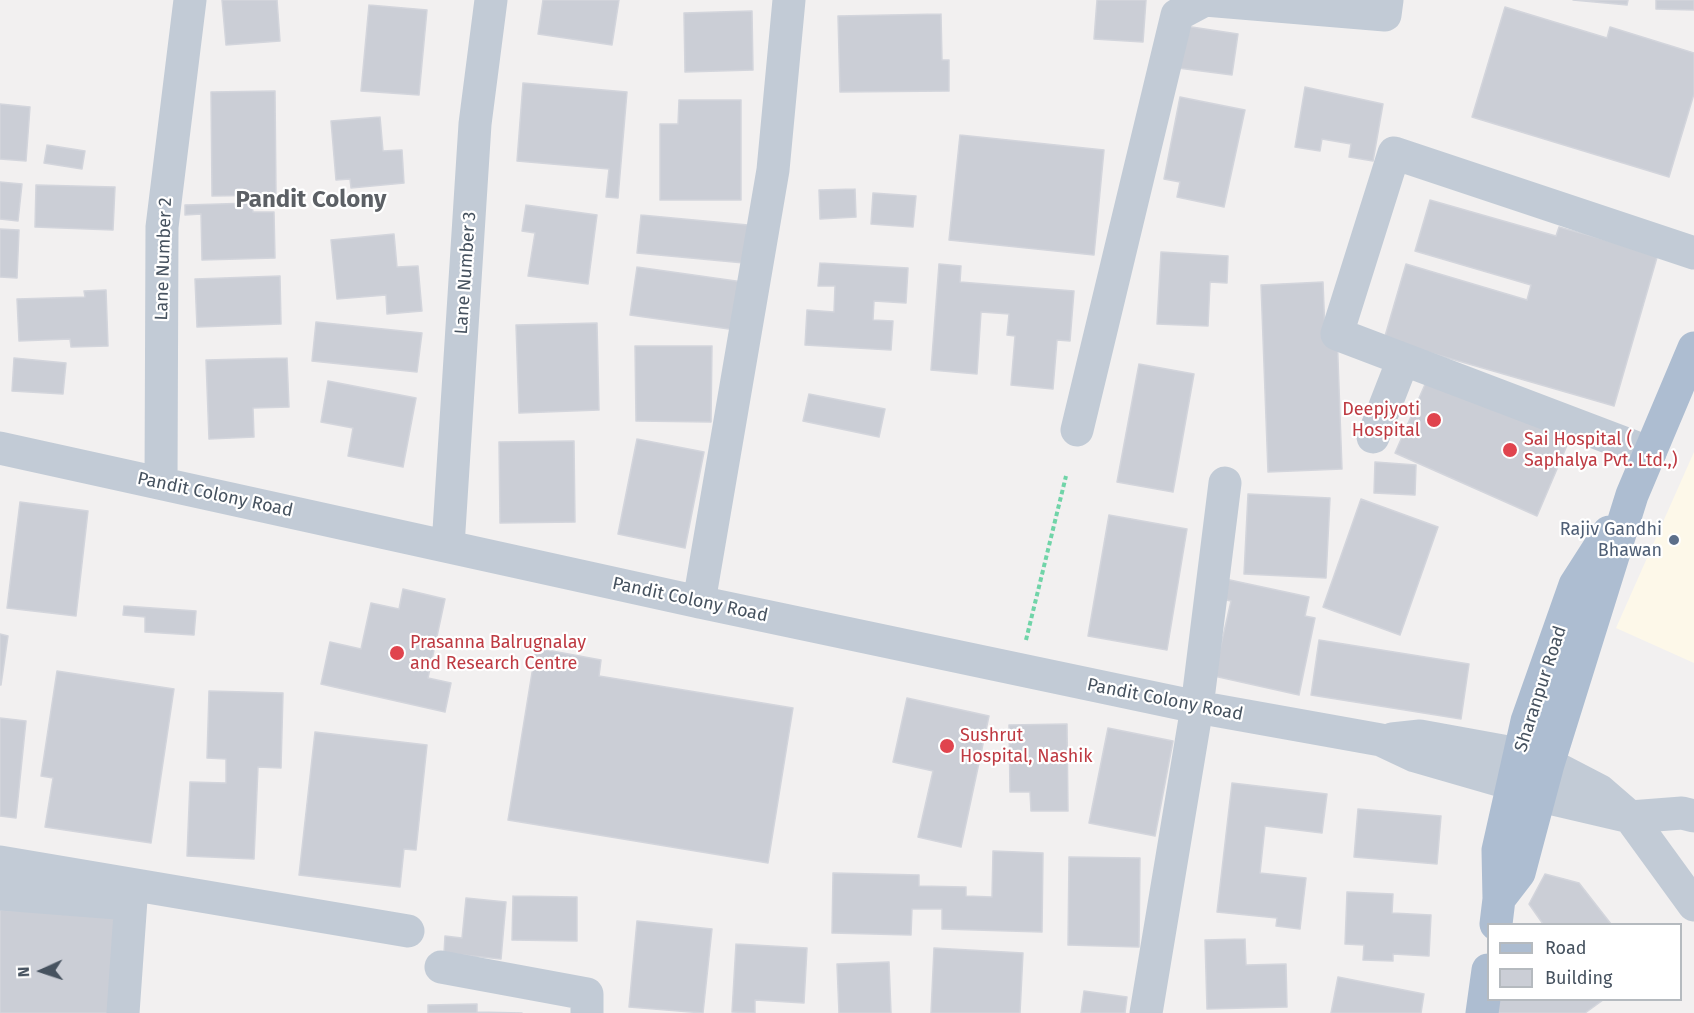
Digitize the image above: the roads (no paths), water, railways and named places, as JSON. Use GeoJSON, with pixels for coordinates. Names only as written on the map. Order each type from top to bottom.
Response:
{"type":"FeatureCollection","features":[{"type":"Feature","properties":{"kind":"main road","name":"Sharanpur Road"},"geometry":{"type":"LineString","coordinates":[[1497,912],[1498,850],[1530,775],[1527,721],[1575,585],[1632,495],[1694,348]]}},
{"type":"Feature","properties":{"kind":"main road"},"geometry":{"type":"LineString","coordinates":[[1482,1013],[1487,977]]}},
{"type":"Feature","properties":{"kind":"street","name":"Lane Number 2"},"geometry":{"type":"LineString","coordinates":[[161,483],[162,226],[190,0]]}},
{"type":"Feature","properties":{"kind":"street","name":"Lane Number 3"},"geometry":{"type":"LineString","coordinates":[[448,546],[476,124],[491,0]]}},
{"type":"Feature","properties":{"kind":"street"},"geometry":{"type":"LineString","coordinates":[[699,602],[773,170],[789,0]]}},
{"type":"Feature","properties":{"kind":"street"},"geometry":{"type":"LineString","coordinates":[[1077,430],[1177,15],[1205,0],[1385,15],[1388,0]]}},
{"type":"Feature","properties":{"kind":"street"},"geometry":{"type":"LineString","coordinates":[[1650,453],[1337,334],[1394,153],[1694,253]]}},
{"type":"Feature","properties":{"kind":"street"},"geometry":{"type":"LineString","coordinates":[[1373,437],[1403,360]]}},
{"type":"Feature","properties":{"kind":"street","name":"Pandit Colony Road"},"geometry":{"type":"LineString","coordinates":[[0,448],[1019,670],[1197,707],[1382,740],[1415,756],[1530,775],[1600,791],[1630,817],[1694,905]]}},
{"type":"Feature","properties":{"kind":"street"},"geometry":{"type":"LineString","coordinates":[[1146,1013],[1197,707],[1225,483]]}},
{"type":"Feature","properties":{"kind":"street"},"geometry":{"type":"LineString","coordinates":[[1630,817],[1682,813],[1694,816]]}},
{"type":"Feature","properties":{"kind":"street"},"geometry":{"type":"LineString","coordinates":[[0,862],[78,888],[408,931]]}},
{"type":"Feature","properties":{"kind":"street"},"geometry":{"type":"LineString","coordinates":[[0,894],[78,888]]}},
{"type":"Feature","properties":{"kind":"street"},"geometry":{"type":"LineString","coordinates":[[123,1013],[131,895]]}},
{"type":"Feature","properties":{"kind":"street"},"geometry":{"type":"LineString","coordinates":[[441,967],[587,994],[587,1013]]}},
{"type":"Feature","properties":{"kind":"place","name":"Deepjyoti Hospital"},"geometry":{"type":"Point","coordinates":[1434,420]}},
{"type":"Feature","properties":{"kind":"place","name":"Sai Hospital ( Saphalya Pvt. Ltd.,)"},"geometry":{"type":"Point","coordinates":[1510,450]}},
{"type":"Feature","properties":{"kind":"place","name":"Rajiv Gandhi Bhawan"},"geometry":{"type":"Point","coordinates":[1674,540]}},
{"type":"Feature","properties":{"kind":"place","name":"Prasanna Balrugnalay and Research Centre"},"geometry":{"type":"Point","coordinates":[397,653]}},
{"type":"Feature","properties":{"kind":"place","name":"Sushrut Hospital, Nashik"},"geometry":{"type":"Point","coordinates":[947,746]}},
{"type":"Feature","properties":{"kind":"district","name":"Pandit Colony"},"geometry":{"type":"Point","coordinates":[311,200]}}]}
